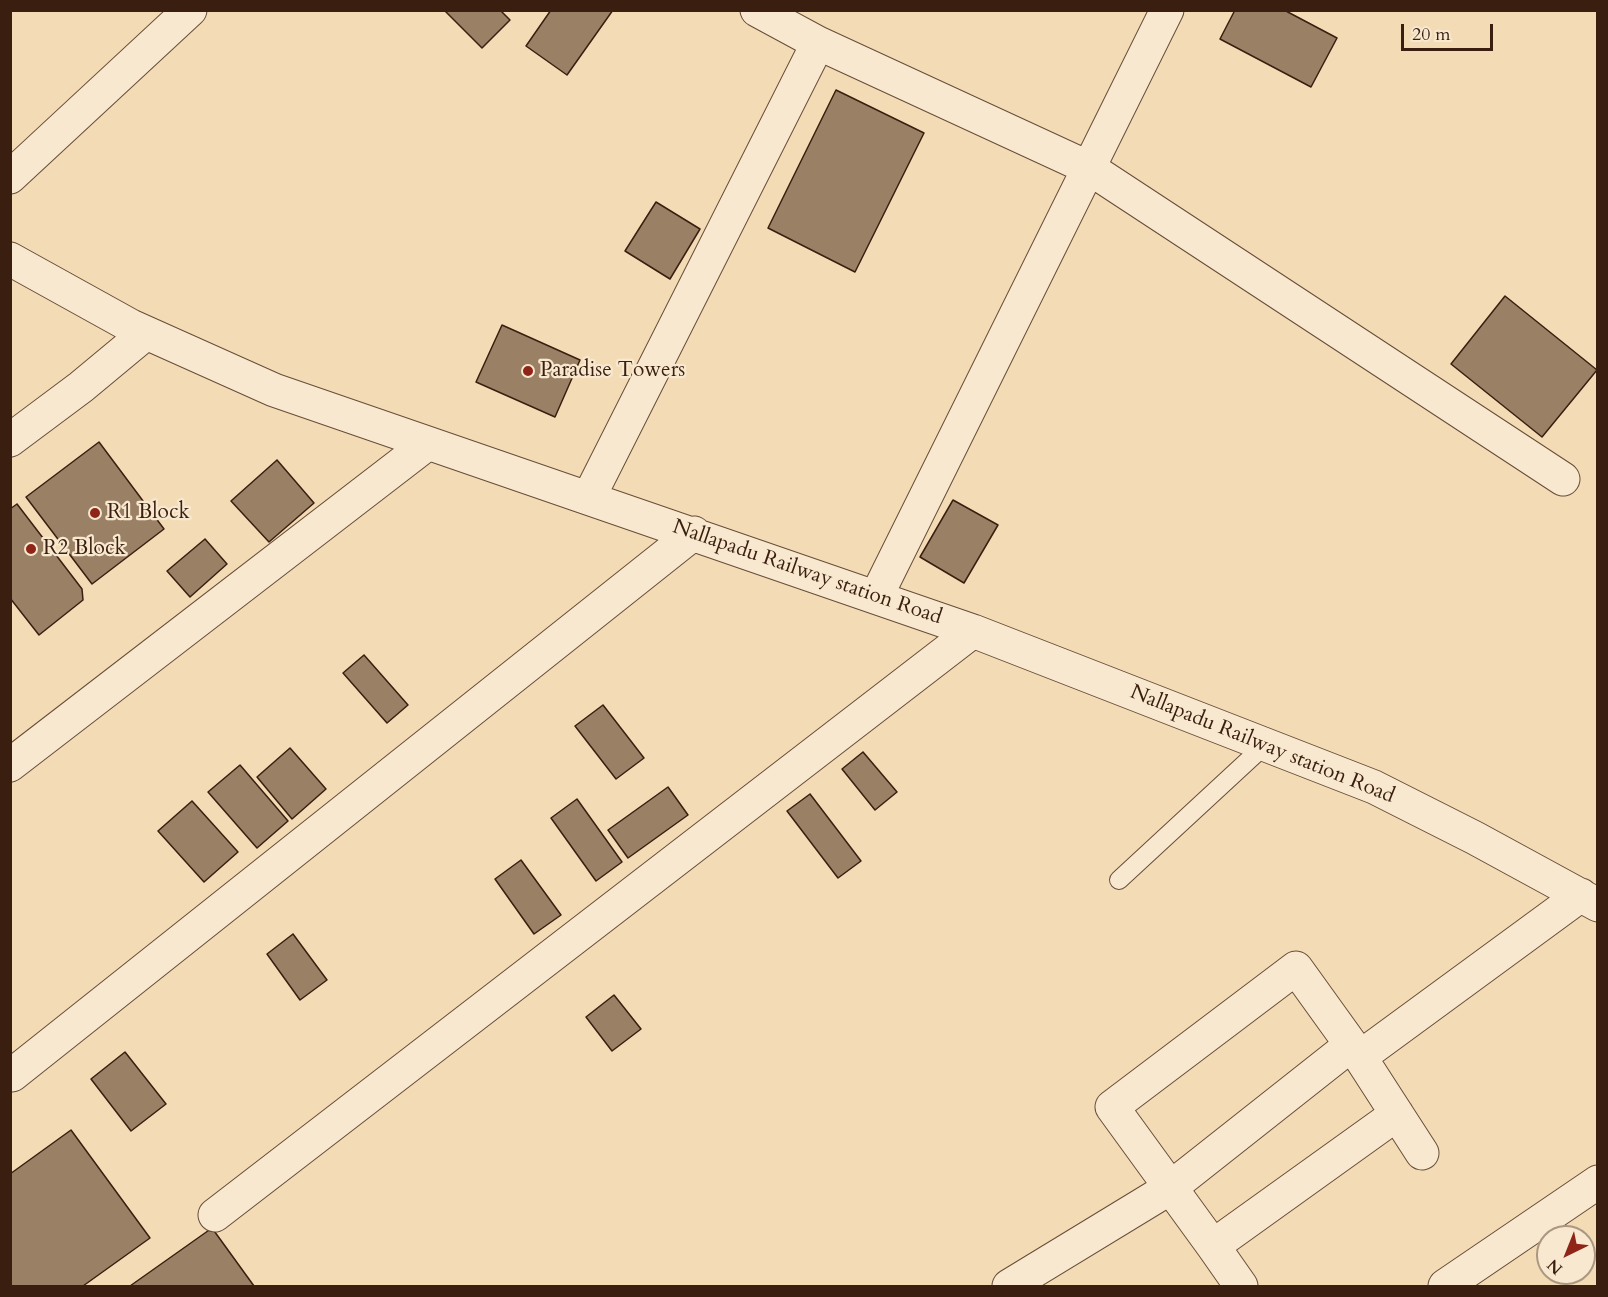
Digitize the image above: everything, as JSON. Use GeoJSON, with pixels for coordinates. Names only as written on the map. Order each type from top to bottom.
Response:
{"type":"FeatureCollection","features":[{"type":"Feature","properties":{"kind":"street"},"geometry":{"type":"LineString","coordinates":[[10,177],[190,10]]}},
{"type":"Feature","properties":{"kind":"street"},"geometry":{"type":"LineString","coordinates":[[757,10],[818,43],[1089,168],[1563,478]]}},
{"type":"Feature","properties":{"kind":"street"},"geometry":{"type":"LineString","coordinates":[[876,597],[1167,10]]}},
{"type":"Feature","properties":{"kind":"street"},"geometry":{"type":"LineString","coordinates":[[589,497],[818,43]]}},
{"type":"Feature","properties":{"kind":"street","name":"Nallapadu Railway station Road"},"geometry":{"type":"LineString","coordinates":[[10,259],[146,333],[274,390],[973,631],[1374,787],[1475,838],[1589,900]]}},
{"type":"Feature","properties":{"kind":"street"},"geometry":{"type":"LineString","coordinates":[[10,440],[81,387],[146,333]]}},
{"type":"Feature","properties":{"kind":"street"},"geometry":{"type":"LineString","coordinates":[[10,765],[427,444]]}},
{"type":"Feature","properties":{"kind":"street"},"geometry":{"type":"LineString","coordinates":[[12,1075],[694,533]]}},
{"type":"Feature","properties":{"kind":"street"},"geometry":{"type":"LineString","coordinates":[[214,1215],[973,631]]}},
{"type":"Feature","properties":{"kind":"street"},"geometry":{"type":"LineString","coordinates":[[1009,1287],[1170,1188],[1356,1051],[1589,900]]}},
{"type":"Feature","properties":{"kind":"street"},"geometry":{"type":"LineString","coordinates":[[1241,1287],[1112,1107],[1296,968],[1356,1051],[1422,1153]]}},
{"type":"Feature","properties":{"kind":"street"},"geometry":{"type":"LineString","coordinates":[[1213,1246],[1397,1114]]}},
{"type":"Feature","properties":{"kind":"street"},"geometry":{"type":"LineString","coordinates":[[1445,1287],[1598,1182]]}},
{"type":"Feature","properties":{"kind":"lane"},"geometry":{"type":"LineString","coordinates":[[1119,880],[1265,745]]}},
{"type":"Feature","properties":{"kind":"building"},"geometry":{"type":"Polygon","coordinates":[[[444,10],[500,10],[510,20],[482,48],[444,10]]]}},
{"type":"Feature","properties":{"kind":"building"},"geometry":{"type":"Polygon","coordinates":[[[551,10],[613,10],[567,75],[526,46],[551,10]]]}},
{"type":"Feature","properties":{"kind":"building"},"geometry":{"type":"Polygon","coordinates":[[[1235,10],[1284,10],[1337,38],[1311,87],[1220,39],[1235,10]]]}},
{"type":"Feature","properties":{"kind":"building"},"geometry":{"type":"Polygon","coordinates":[[[836,90],[924,133],[855,272],[768,228],[836,90]]]}},
{"type":"Feature","properties":{"kind":"building"},"geometry":{"type":"Polygon","coordinates":[[[656,202],[700,229],[670,279],[625,251],[656,202]]]}},
{"type":"Feature","properties":{"kind":"building"},"geometry":{"type":"Polygon","coordinates":[[[1505,296],[1597,370],[1542,437],[1451,364],[1505,296]]]}},
{"type":"Feature","properties":{"kind":"building","name":"Paradise Towers"},"geometry":{"type":"Polygon","coordinates":[[[502,325],[580,360],[555,417],[476,382],[502,325]]]}},
{"type":"Feature","properties":{"kind":"building","name":"R1 Block"},"geometry":{"type":"Polygon","coordinates":[[[99,442],[164,529],[92,584],[26,497],[99,442]]]}},
{"type":"Feature","properties":{"kind":"building"},"geometry":{"type":"Polygon","coordinates":[[[277,460],[314,503],[269,542],[231,501],[277,460]]]}},
{"type":"Feature","properties":{"kind":"building"},"geometry":{"type":"Polygon","coordinates":[[[953,500],[998,525],[964,583],[920,557],[953,500]]]}},
{"type":"Feature","properties":{"kind":"building","name":"R2 Block"},"geometry":{"type":"Polygon","coordinates":[[[17,504],[82,589],[83,600],[39,635],[10,598],[10,509],[17,504]]]}},
{"type":"Feature","properties":{"kind":"building"},"geometry":{"type":"Polygon","coordinates":[[[205,539],[227,564],[190,597],[167,571],[205,539]]]}},
{"type":"Feature","properties":{"kind":"building"},"geometry":{"type":"Polygon","coordinates":[[[364,655],[408,705],[387,723],[343,673],[364,655]]]}},
{"type":"Feature","properties":{"kind":"building"},"geometry":{"type":"Polygon","coordinates":[[[603,705],[644,758],[616,779],[575,726],[603,705]]]}},
{"type":"Feature","properties":{"kind":"building"},"geometry":{"type":"Polygon","coordinates":[[[290,748],[326,789],[292,819],[257,777],[290,748]]]}},
{"type":"Feature","properties":{"kind":"building"},"geometry":{"type":"Polygon","coordinates":[[[863,752],[897,792],[875,810],[842,769],[863,752]]]}},
{"type":"Feature","properties":{"kind":"building"},"geometry":{"type":"Polygon","coordinates":[[[240,765],[288,821],[257,848],[208,792],[240,765]]]}},
{"type":"Feature","properties":{"kind":"building"},"geometry":{"type":"Polygon","coordinates":[[[668,787],[688,815],[628,858],[608,830],[668,787]]]}},
{"type":"Feature","properties":{"kind":"building"},"geometry":{"type":"Polygon","coordinates":[[[810,794],[861,861],[838,878],[787,811],[810,794]]]}},
{"type":"Feature","properties":{"kind":"building"},"geometry":{"type":"Polygon","coordinates":[[[577,799],[622,862],[596,881],[551,818],[577,799]]]}},
{"type":"Feature","properties":{"kind":"building"},"geometry":{"type":"Polygon","coordinates":[[[192,801],[238,852],[204,882],[158,831],[192,801]]]}},
{"type":"Feature","properties":{"kind":"building"},"geometry":{"type":"Polygon","coordinates":[[[521,860],[561,915],[534,934],[495,879],[521,860]]]}},
{"type":"Feature","properties":{"kind":"building"},"geometry":{"type":"Polygon","coordinates":[[[293,934],[327,980],[300,1000],[267,954],[293,934]]]}},
{"type":"Feature","properties":{"kind":"building"},"geometry":{"type":"Polygon","coordinates":[[[614,995],[641,1029],[612,1051],[586,1017],[614,995]]]}},
{"type":"Feature","properties":{"kind":"building"},"geometry":{"type":"Polygon","coordinates":[[[125,1052],[166,1104],[131,1131],[91,1079],[125,1052]]]}},
{"type":"Feature","properties":{"kind":"building"},"geometry":{"type":"Polygon","coordinates":[[[71,1130],[150,1238],[83,1286],[10,1286],[10,1174],[71,1130]]]}},
{"type":"Feature","properties":{"kind":"building"},"geometry":{"type":"Polygon","coordinates":[[[212,1228],[254,1286],[130,1286],[212,1228]]]}},
{"type":"Feature","properties":{"kind":"place","name":"Paradise Towers"},"geometry":{"type":"Point","coordinates":[528,371]}},
{"type":"Feature","properties":{"kind":"place","name":"R1 Block"},"geometry":{"type":"Point","coordinates":[95,513]}},
{"type":"Feature","properties":{"kind":"place","name":"R2 Block"},"geometry":{"type":"Point","coordinates":[31,549]}}]}
